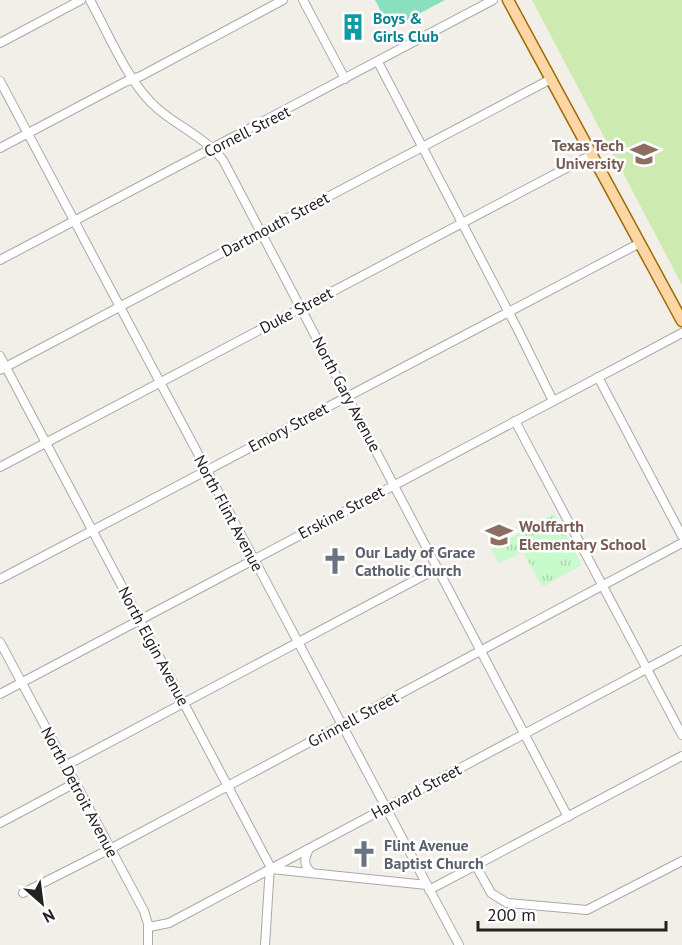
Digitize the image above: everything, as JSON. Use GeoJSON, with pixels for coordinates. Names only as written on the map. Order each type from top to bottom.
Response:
{"type":"FeatureCollection","features":[{"type":"Feature","properties":{"kind":"main road"},"geometry":{"type":"LineString","coordinates":[[508,0],[682,321]]}},
{"type":"Feature","properties":{"kind":"street"},"geometry":{"type":"LineString","coordinates":[[0,43],[81,0]]}},
{"type":"Feature","properties":{"kind":"street","name":"North Gary Avenue"},"geometry":{"type":"LineString","coordinates":[[90,0],[140,90],[158,109],[200,138],[222,160],[568,817]]}},
{"type":"Feature","properties":{"kind":"street"},"geometry":{"type":"LineString","coordinates":[[0,148],[283,0]]}},
{"type":"Feature","properties":{"kind":"street"},"geometry":{"type":"LineString","coordinates":[[303,0],[345,80]]}},
{"type":"Feature","properties":{"kind":"street","name":"Cornell Street"},"geometry":{"type":"LineString","coordinates":[[0,260],[493,0]]}},
{"type":"Feature","properties":{"kind":"street"},"geometry":{"type":"LineString","coordinates":[[378,62],[553,401]]}},
{"type":"Feature","properties":{"kind":"street","name":"Dartmouth Street"},"geometry":{"type":"LineString","coordinates":[[3,369],[550,79]]}},
{"type":"Feature","properties":{"kind":"street","name":"North Flint Avenue"},"geometry":{"type":"LineString","coordinates":[[0,81],[459,945]]}},
{"type":"Feature","properties":{"kind":"street","name":"Duke Street"},"geometry":{"type":"LineString","coordinates":[[0,467],[593,154]]}},
{"type":"Feature","properties":{"kind":"street","name":"Emory Street"},"geometry":{"type":"LineString","coordinates":[[0,579],[640,243]]}},
{"type":"Feature","properties":{"kind":"street","name":"Erskine Street"},"geometry":{"type":"LineString","coordinates":[[0,694],[682,333]]}},
{"type":"Feature","properties":{"kind":"street","name":"North Elgin Avenue"},"geometry":{"type":"LineString","coordinates":[[0,356],[3,369],[46,442],[229,785],[271,869]]}},
{"type":"Feature","properties":{"kind":"street"},"geometry":{"type":"LineString","coordinates":[[598,377],[682,536]]}},
{"type":"Feature","properties":{"kind":"street"},"geometry":{"type":"LineString","coordinates":[[515,421],[682,735]]}},
{"type":"Feature","properties":{"kind":"street","name":"Grinnell Street"},"geometry":{"type":"LineString","coordinates":[[23,892],[110,849],[682,543]]}},
{"type":"Feature","properties":{"kind":"street"},"geometry":{"type":"LineString","coordinates":[[66,766],[438,568]]}},
{"type":"Feature","properties":{"kind":"street","name":"North Detroit Avenue"},"geometry":{"type":"LineString","coordinates":[[0,642],[144,911],[149,927],[148,945]]}},
{"type":"Feature","properties":{"kind":"street","name":"Harvard Street"},"geometry":{"type":"LineString","coordinates":[[149,927],[169,923],[682,650]]}},
{"type":"Feature","properties":{"kind":"street"},"geometry":{"type":"LineString","coordinates":[[265,945],[271,869],[428,888],[476,866],[682,756]]}},
{"type":"Feature","properties":{"kind":"street"},"geometry":{"type":"LineString","coordinates":[[0,823],[75,783]]}},
{"type":"Feature","properties":{"kind":"street"},"geometry":{"type":"LineString","coordinates":[[309,849],[304,860],[312,873]]}},
{"type":"Feature","properties":{"kind":"street"},"geometry":{"type":"LineString","coordinates":[[476,866],[491,893],[507,903],[587,910],[682,861]]}},
{"type":"Feature","properties":{"kind":"green space"},"geometry":{"type":"Polygon","coordinates":[[[375,0],[445,0],[390,29],[375,0]]]}},
{"type":"Feature","properties":{"kind":"green space","name":"Texas Tech University"},"geometry":{"type":"Polygon","coordinates":[[[532,0],[682,0],[682,285],[532,0]]]}},
{"type":"Feature","properties":{"kind":"green space"},"geometry":{"type":"Polygon","coordinates":[[[554,514],[582,565],[542,587],[523,552],[499,563],[491,549],[554,514]]]}},
{"type":"Feature","properties":{"kind":"place","name":"Boys & Girls Club"},"geometry":{"type":"Point","coordinates":[353,27]}},
{"type":"Feature","properties":{"kind":"place","name":"Texas Tech University"},"geometry":{"type":"Point","coordinates":[644,154]}},
{"type":"Feature","properties":{"kind":"place","name":"Wolffarth Elementary School"},"geometry":{"type":"Point","coordinates":[499,535]}},
{"type":"Feature","properties":{"kind":"place","name":"Our Lady of Grace Catholic Church"},"geometry":{"type":"Point","coordinates":[335,561]}},
{"type":"Feature","properties":{"kind":"place","name":"Flint Avenue Baptist Church"},"geometry":{"type":"Point","coordinates":[364,854]}}]}
